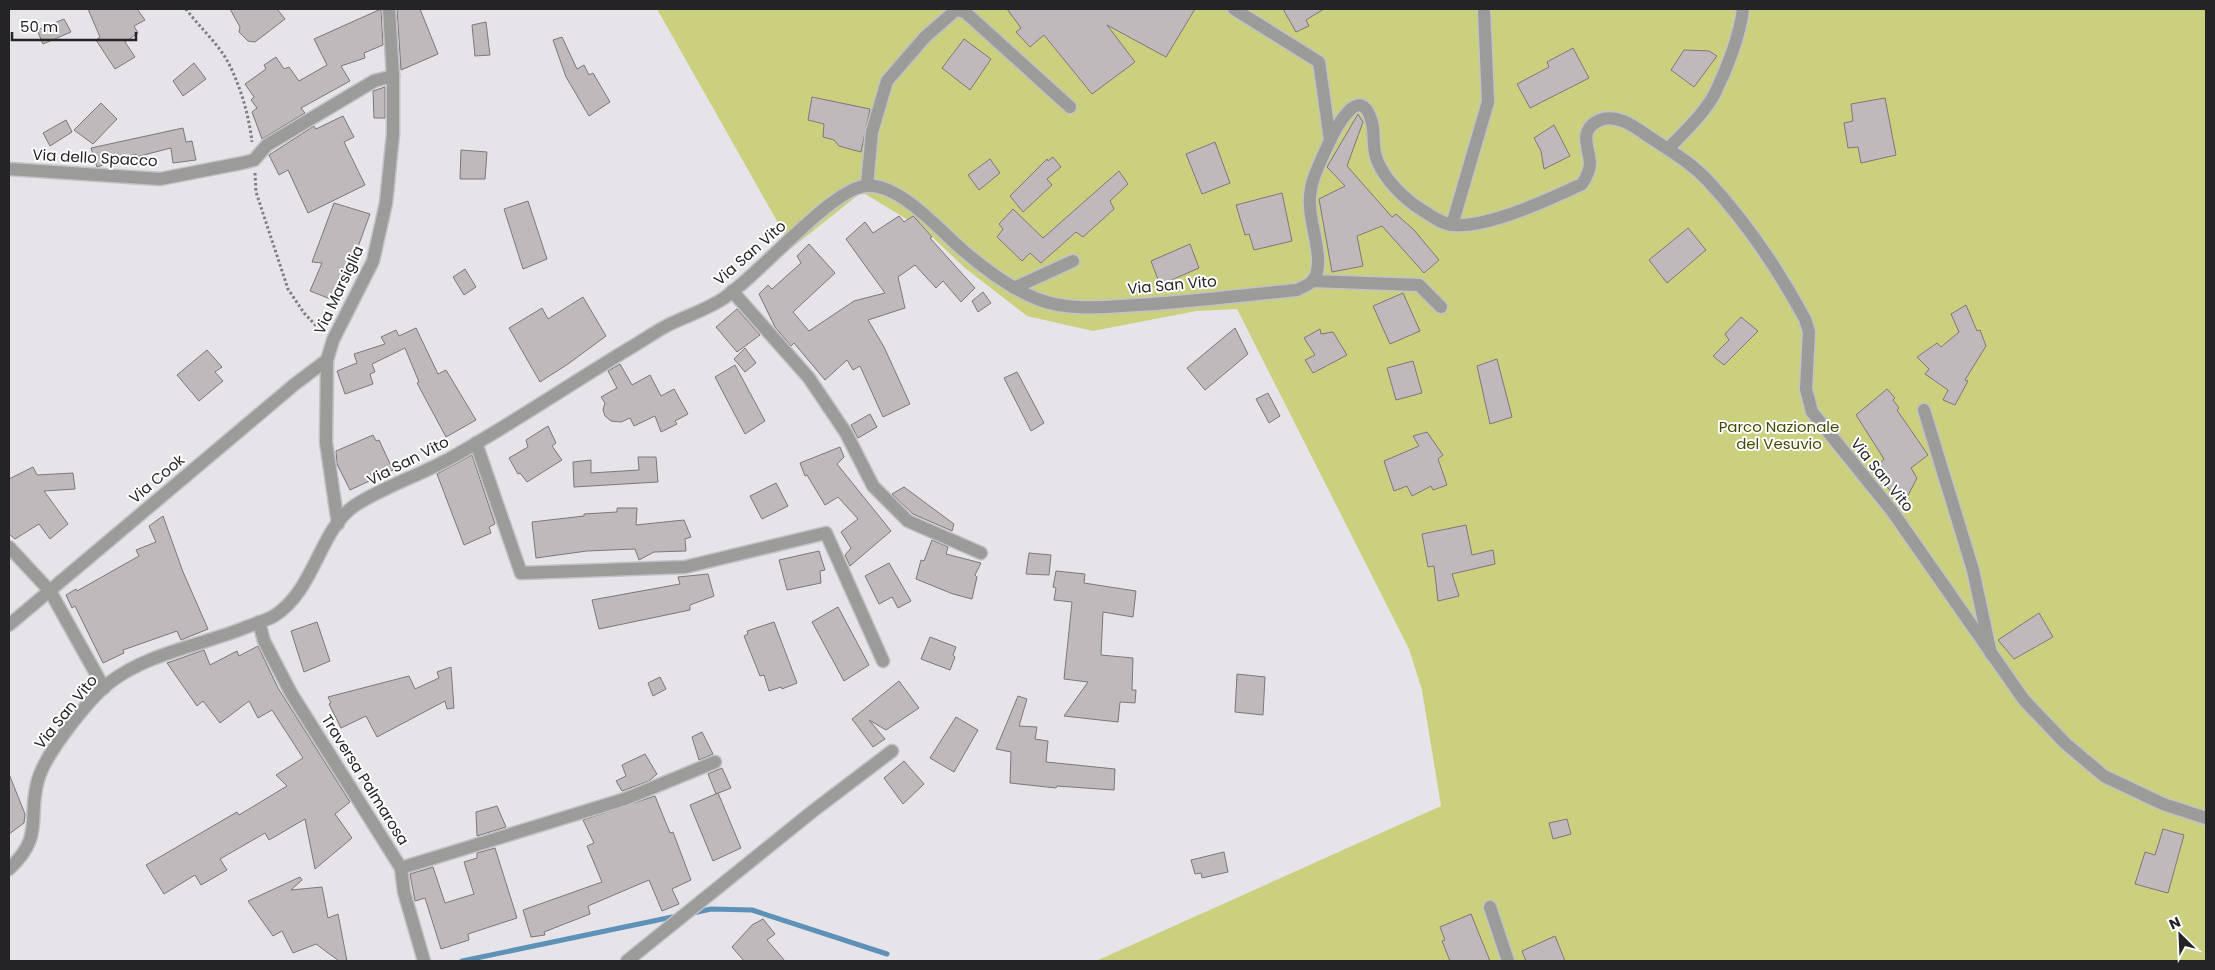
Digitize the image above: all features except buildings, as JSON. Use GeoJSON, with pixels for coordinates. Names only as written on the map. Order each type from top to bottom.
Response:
{"type":"FeatureCollection","features":[{"type":"Feature","properties":{"kind":"street","name":"Via Marsiglia"},"geometry":{"type":"LineString","coordinates":[[338,524],[326,442],[327,360],[333,340],[373,260],[380,236],[390,174],[393,76],[389,9]]}},
{"type":"Feature","properties":{"kind":"street"},"geometry":{"type":"LineString","coordinates":[[1234,9],[1319,62],[1330,140]]}},
{"type":"Feature","properties":{"kind":"street"},"geometry":{"type":"LineString","coordinates":[[1441,307],[1419,285],[1313,282],[1318,271],[1310,206],[1311,186],[1330,140],[1350,107],[1357,105],[1364,108],[1372,125],[1376,158],[1382,170],[1396,188],[1416,207],[1452,225],[1488,102],[1484,9]]}},
{"type":"Feature","properties":{"kind":"street"},"geometry":{"type":"LineString","coordinates":[[1668,150],[1715,94],[1734,48],[1742,21],[1743,9]]}},
{"type":"Feature","properties":{"kind":"street"},"geometry":{"type":"LineString","coordinates":[[868,185],[872,132],[886,81],[924,36],[956,10],[965,12],[1070,107]]}},
{"type":"Feature","properties":{"kind":"street"},"geometry":{"type":"LineString","coordinates":[[254,160],[268,145],[374,81],[393,76]]}},
{"type":"Feature","properties":{"kind":"street","name":"Via San Vito"},"geometry":{"type":"LineString","coordinates":[[1452,225],[1475,223],[1518,211],[1582,184],[1590,165],[1585,140],[1588,130],[1596,122],[1607,118],[1632,126],[1668,150],[1708,181],[1740,220],[1794,298],[1805,319],[1808,332],[1806,389],[1812,412],[1892,511],[2024,700],[2065,743],[2104,776],[2163,804],[2206,818]]}},
{"type":"Feature","properties":{"kind":"street","name":"Via dello Spacco"},"geometry":{"type":"LineString","coordinates":[[9,169],[160,179],[254,160]]}},
{"type":"Feature","properties":{"kind":"street","name":"Via San Vito"},"geometry":{"type":"LineString","coordinates":[[9,869],[31,840],[35,823],[36,785],[43,766],[79,717],[104,688],[130,670],[156,657],[272,617],[291,602],[311,572],[342,516],[356,505],[448,459],[668,325],[721,300],[831,203],[853,188],[868,185],[880,187],[920,211],[968,255],[1014,288],[1039,300],[1063,306],[1102,307],[1297,290],[1313,282]]}},
{"type":"Feature","properties":{"kind":"street"},"geometry":{"type":"LineString","coordinates":[[1014,288],[1073,261]]}},
{"type":"Feature","properties":{"kind":"street"},"geometry":{"type":"LineString","coordinates":[[732,291],[809,378],[846,433],[873,486],[908,521],[981,553]]}},
{"type":"Feature","properties":{"kind":"street","name":"Via Cook"},"geometry":{"type":"LineString","coordinates":[[9,625],[295,384],[327,360]]}},
{"type":"Feature","properties":{"kind":"street"},"geometry":{"type":"LineString","coordinates":[[1924,410],[1973,570],[1991,654]]}},
{"type":"Feature","properties":{"kind":"street"},"geometry":{"type":"LineString","coordinates":[[476,443],[521,573],[685,567],[826,533],[883,661]]}},
{"type":"Feature","properties":{"kind":"street"},"geometry":{"type":"LineString","coordinates":[[9,546],[50,591],[104,688]]}},
{"type":"Feature","properties":{"kind":"street","name":"Traversa Palmarosa"},"geometry":{"type":"LineString","coordinates":[[259,622],[264,641],[291,693],[401,868],[404,892],[424,961]]}},
{"type":"Feature","properties":{"kind":"street"},"geometry":{"type":"LineString","coordinates":[[628,961],[821,805],[892,751]]}},
{"type":"Feature","properties":{"kind":"street"},"geometry":{"type":"LineString","coordinates":[[401,868],[625,799],[715,762]]}},
{"type":"Feature","properties":{"kind":"street"},"geometry":{"type":"LineString","coordinates":[[1490,907],[1508,961]]}},
{"type":"Feature","properties":{"kind":"path"},"geometry":{"type":"LineString","coordinates":[[186,9],[228,63],[250,125],[256,192],[288,289],[304,312],[333,340]]}},
{"type":"Feature","properties":{"kind":"green space","name":"Parco Nazionale del Vesuvio"},"geometry":{"type":"Polygon","coordinates":[[[657,9],[2206,9],[2206,961],[1096,961],[1441,806],[1422,690],[1409,649],[1237,309],[1196,311],[1093,331],[1027,316],[965,268],[926,231],[862,192],[784,254],[786,237],[657,9]]]}},
{"type":"Feature","properties":{"kind":"waterway"},"geometry":{"type":"LineString","coordinates":[[693,913],[711,909],[752,910],[887,954]]}},
{"type":"Feature","properties":{"kind":"waterway"},"geometry":{"type":"LineString","coordinates":[[462,961],[677,916]]}}]}
